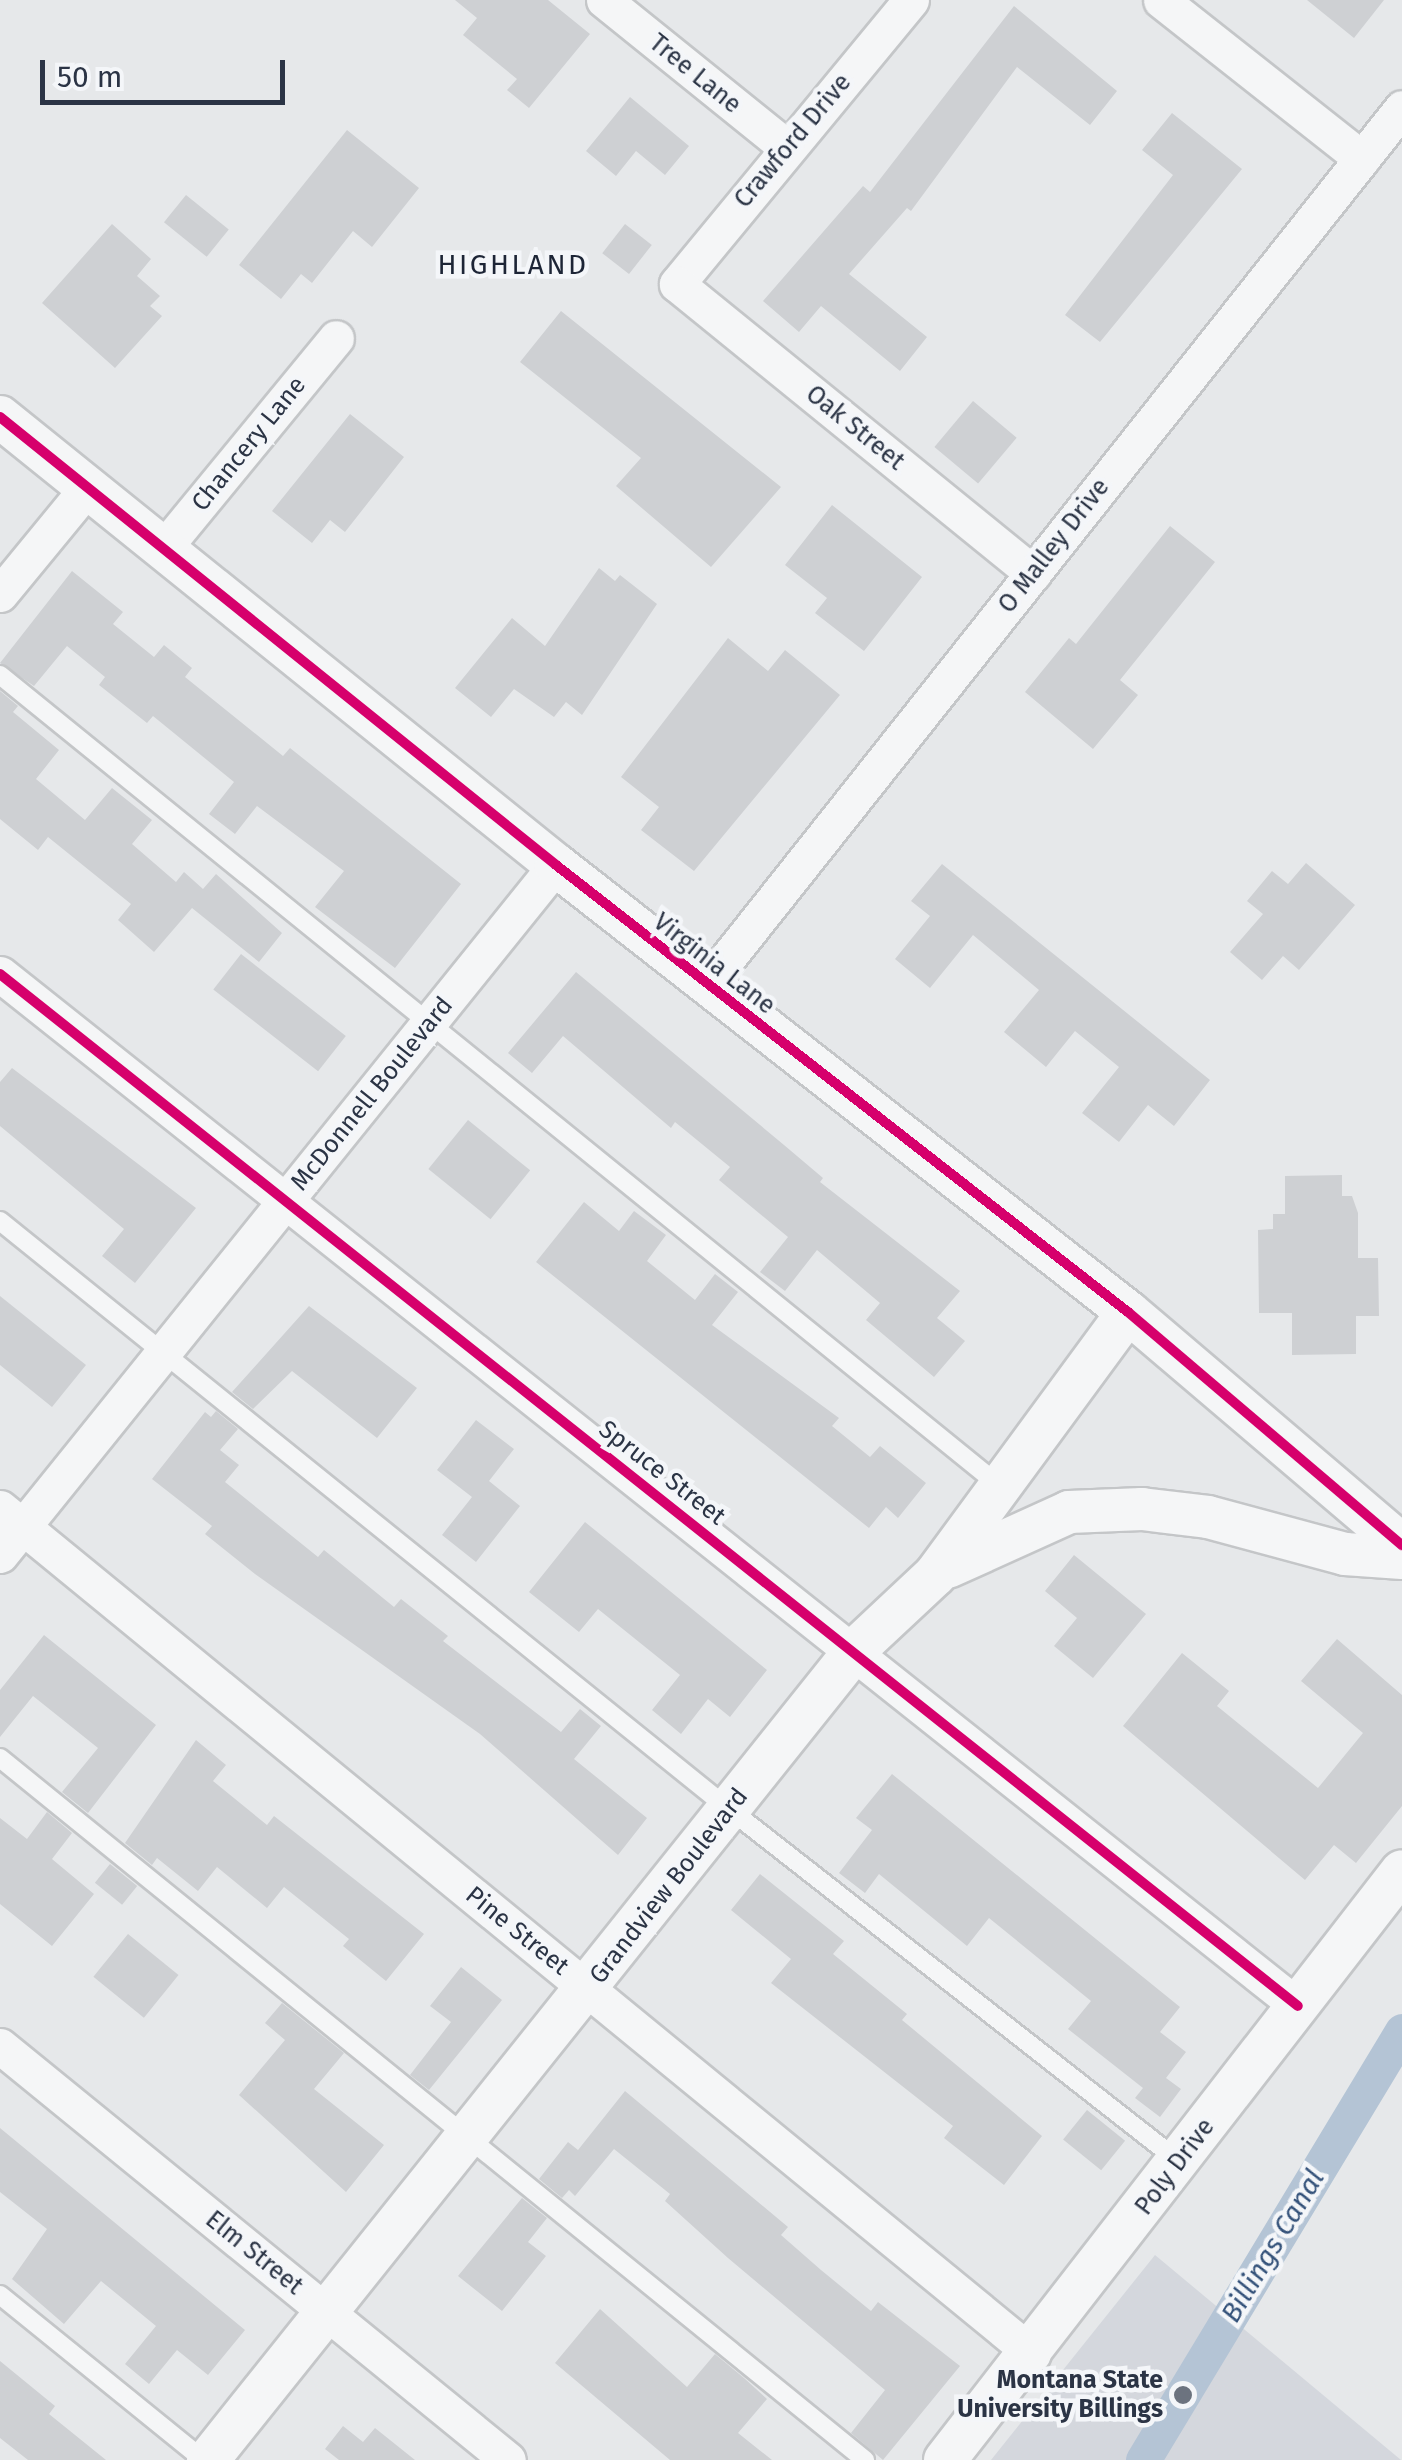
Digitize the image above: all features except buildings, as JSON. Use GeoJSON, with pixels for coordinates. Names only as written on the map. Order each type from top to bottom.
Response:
{"type":"FeatureCollection","features":[{"type":"Feature","properties":{"kind":"street","name":"Tree Lane"},"geometry":{"type":"LineString","coordinates":[[604,0],[786,148]]}},
{"type":"Feature","properties":{"kind":"street","name":"Crawford Drive"},"geometry":{"type":"LineString","coordinates":[[677,284],[911,0]]}},
{"type":"Feature","properties":{"kind":"street"},"geometry":{"type":"LineString","coordinates":[[1161,0],[1362,159]]}},
{"type":"Feature","properties":{"kind":"street","name":"O Malley Drive"},"geometry":{"type":"LineString","coordinates":[[707,984],[1402,108]]}},
{"type":"Feature","properties":{"kind":"street","name":"Oak Street"},"geometry":{"type":"LineString","coordinates":[[677,284],[1033,572]]}},
{"type":"Feature","properties":{"kind":"street","name":"Chancery Lane"},"geometry":{"type":"LineString","coordinates":[[162,550],[336,338]]}},
{"type":"Feature","properties":{"kind":"street","name":"Virginia Lane"},"geometry":{"type":"LineString","coordinates":[[0,417],[556,866],[1128,1312],[1402,1545]]}},
{"type":"Feature","properties":{"kind":"street"},"geometry":{"type":"LineString","coordinates":[[0,594],[87,488]]}},
{"type":"Feature","properties":{"kind":"street","name":"McDonnell Boulevard"},"geometry":{"type":"LineString","coordinates":[[0,1555],[11,1518],[163,1353],[556,866]]}},
{"type":"Feature","properties":{"kind":"street","name":"Spruce Street"},"geometry":{"type":"LineString","coordinates":[[0,974],[283,1204],[856,1649],[1298,2006]]}},
{"type":"Feature","properties":{"kind":"street","name":"Grandview Boulevard"},"geometry":{"type":"LineString","coordinates":[[206,2460],[588,1989],[856,1649],[935,1575],[1128,1312]]}},
{"type":"Feature","properties":{"kind":"street"},"geometry":{"type":"LineString","coordinates":[[935,1575],[1008,1535],[1069,1512],[1142,1509],[1208,1517],[1345,1554],[1402,1558]]}},
{"type":"Feature","properties":{"kind":"street","name":"Pine Street"},"geometry":{"type":"LineString","coordinates":[[11,1518],[1033,2354]]}},
{"type":"Feature","properties":{"kind":"street","name":"Poly Drive"},"geometry":{"type":"LineString","coordinates":[[945,2460],[1033,2354],[1402,1872]]}},
{"type":"Feature","properties":{"kind":"street","name":"Elm Street"},"geometry":{"type":"LineString","coordinates":[[0,2046],[508,2460]]}},
{"type":"Feature","properties":{"kind":"lane"},"geometry":{"type":"LineString","coordinates":[[0,674],[427,1025],[1000,1486]]}},
{"type":"Feature","properties":{"kind":"lane"},"geometry":{"type":"LineString","coordinates":[[0,1221],[730,1809],[1180,2162]]}},
{"type":"Feature","properties":{"kind":"lane"},"geometry":{"type":"LineString","coordinates":[[0,1758],[865,2460]]}},
{"type":"Feature","properties":{"kind":"lane"},"geometry":{"type":"LineString","coordinates":[[0,2295],[206,2460]]}},
{"type":"Feature","properties":{"kind":"shaded area","name":"Montana State University Billings"},"geometry":{"type":"Polygon","coordinates":[[[1155,2255],[1401,2460],[991,2460],[1155,2255]]]}},
{"type":"Feature","properties":{"kind":"waterway","name":"Billings Canal"},"geometry":{"type":"LineString","coordinates":[[1143,2460],[1402,2031]]}},
{"type":"Feature","properties":{"kind":"cycle path"},"geometry":{"type":"LineString","coordinates":[[0,417],[556,865],[1128,1312],[1402,1545]]}},
{"type":"Feature","properties":{"kind":"cycle path"},"geometry":{"type":"LineString","coordinates":[[0,974],[1298,2006]]}},
{"type":"Feature","properties":{"kind":"place","name":"Montana State University Billings"},"geometry":{"type":"Point","coordinates":[1183,2395]}},
{"type":"Feature","properties":{"kind":"district","name":"HIGHLAND"},"geometry":{"type":"Point","coordinates":[513,265]}}]}
